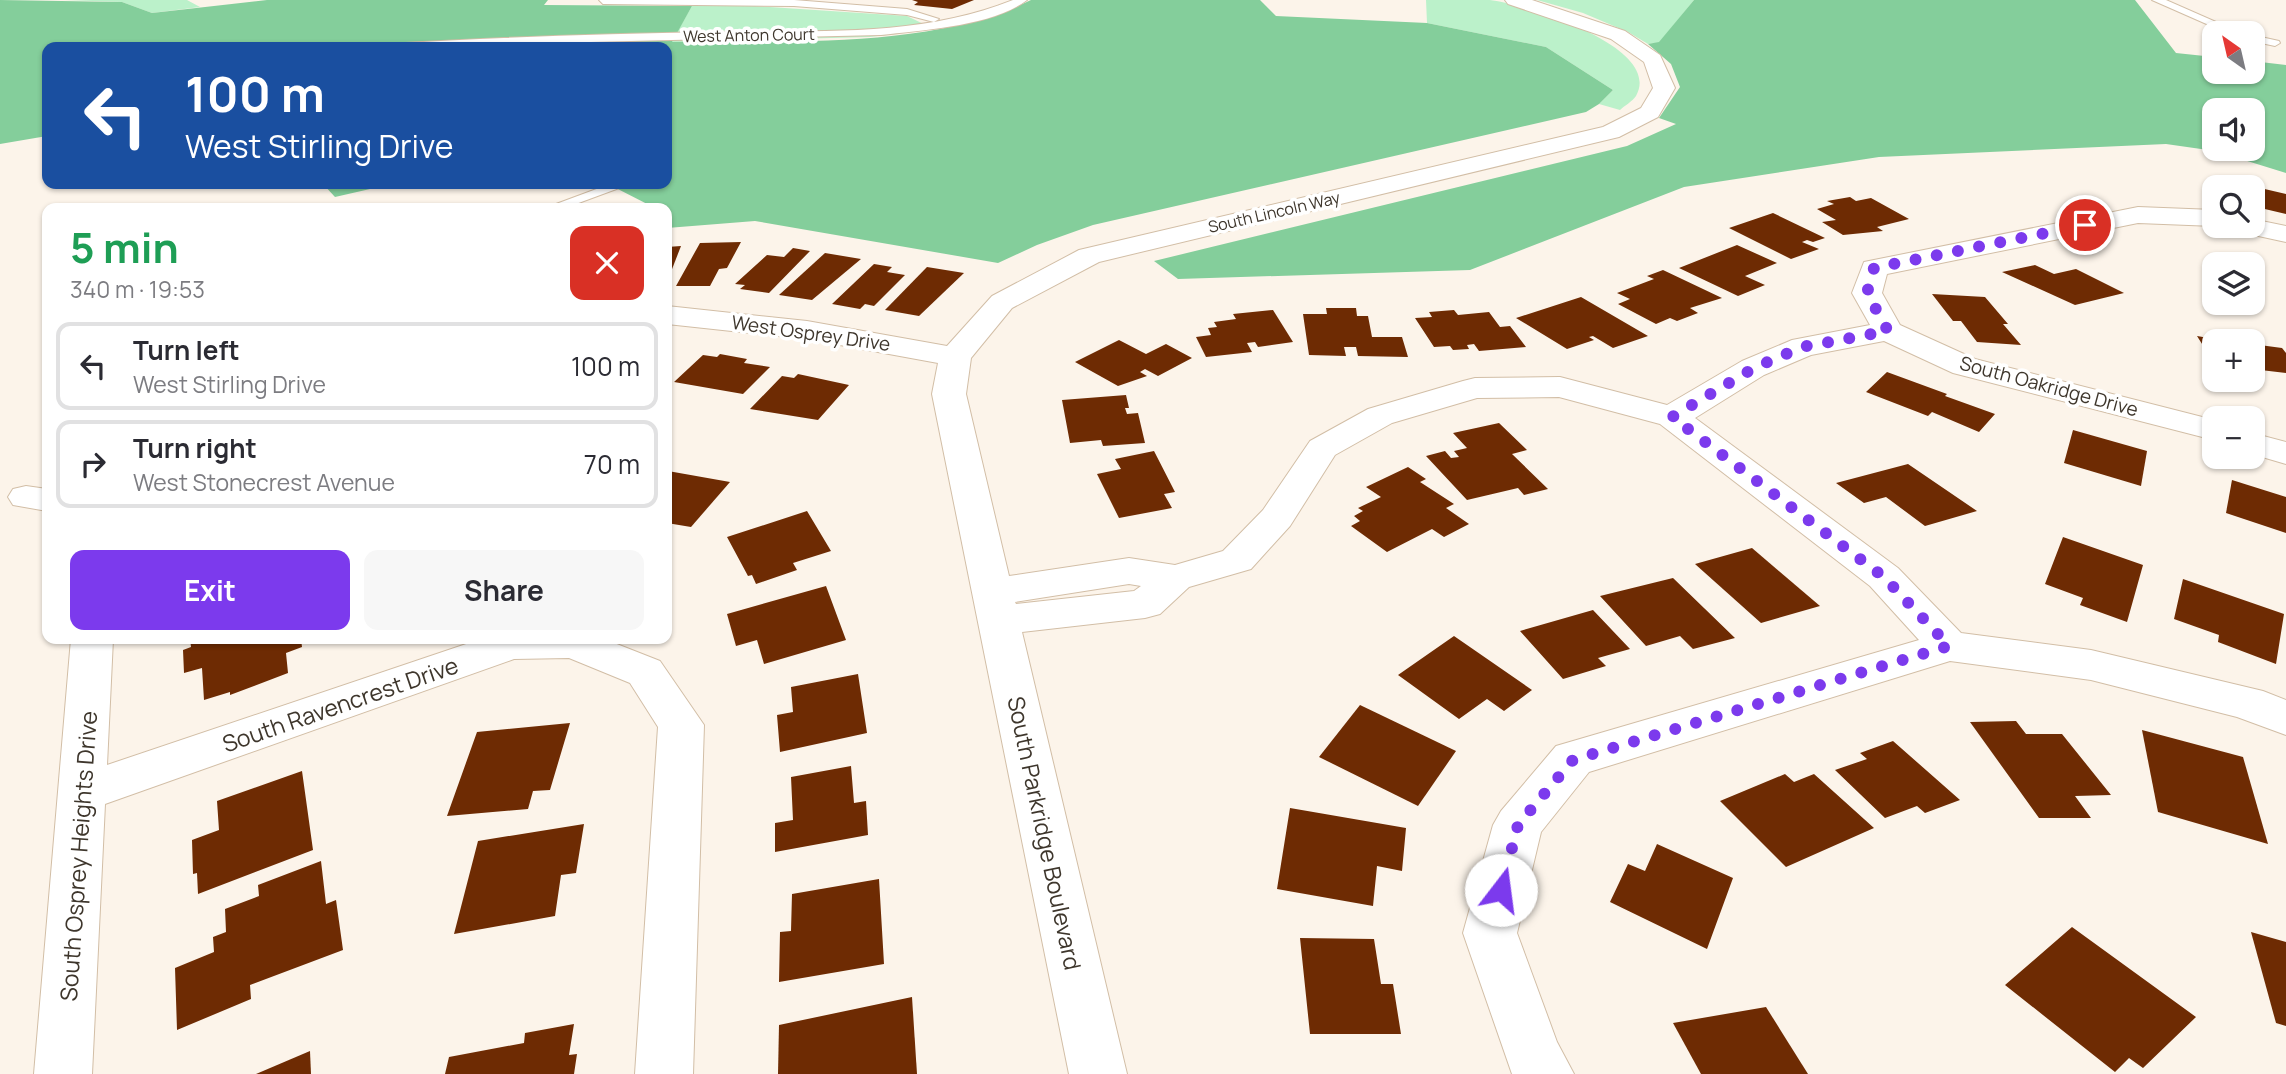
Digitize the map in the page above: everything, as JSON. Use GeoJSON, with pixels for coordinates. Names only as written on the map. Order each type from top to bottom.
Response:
{"type":"FeatureCollection","features":[{"type":"Feature","properties":{"kind":"street","name":"South Lincoln Way"},"geometry":{"type":"LineString","coordinates":[[955,357],[1002,302],[1088,256],[1611,132],[1650,112],[1664,88],[1653,59],[1618,35],[1514,0]]}},
{"type":"Feature","properties":{"kind":"street"},"geometry":{"type":"LineString","coordinates":[[1672,417],[1754,368],[1802,347],[1888,331],[1867,293],[1874,268],[2138,215],[2202,218]]}},
{"type":"Feature","properties":{"kind":"street"},"geometry":{"type":"LineString","coordinates":[[2265,229],[2286,234]]}},
{"type":"Feature","properties":{"kind":"street","name":"West Osprey Drive"},"geometry":{"type":"LineString","coordinates":[[672,316],[807,330],[955,357]]}},
{"type":"Feature","properties":{"kind":"street","name":"South Oakridge Drive"},"geometry":{"type":"LineString","coordinates":[[1888,331],[1964,366],[2202,427]]}},
{"type":"Feature","properties":{"kind":"street"},"geometry":{"type":"LineString","coordinates":[[955,357],[949,394],[995,606],[1145,604],[1175,578],[1237,560],[1276,517],[1322,448],[1380,416],[1475,388],[1560,387],[1672,417],[1884,577],[1949,646]]}},
{"type":"Feature","properties":{"kind":"street"},"geometry":{"type":"LineString","coordinates":[[2265,447],[2286,453]]}},
{"type":"Feature","properties":{"kind":"street","name":"South Parkridge Boulevard"},"geometry":{"type":"LineString","coordinates":[[995,606],[1098,1074]]}},
{"type":"Feature","properties":{"kind":"street","name":"South Osprey Heights Drive"},"geometry":{"type":"LineString","coordinates":[[63,1074],[92,644]]}},
{"type":"Feature","properties":{"kind":"street","name":"South Ravencrest Drive"},"geometry":{"type":"LineString","coordinates":[[82,793],[511,644]]}},
{"type":"Feature","properties":{"kind":"street","name":"South Ravencrest Drive"},"geometry":{"type":"LineString","coordinates":[[580,644],[645,672],[681,725],[664,1074]]}},
{"type":"Feature","properties":{"kind":"street"},"geometry":{"type":"LineString","coordinates":[[1545,1074],[1534,1057],[1490,933],[1518,825],[1573,760],[1949,646],[2091,665],[2247,703],[2286,718]]}},
{"type":"Feature","properties":{"kind":"lane","name":"West Anton Court"},"geometry":{"type":"LineString","coordinates":[[496,42],[887,31],[983,14],[1022,0]]}},
{"type":"Feature","properties":{"kind":"lane"},"geometry":{"type":"LineString","coordinates":[[2157,0],[2207,21]]}},
{"type":"Feature","properties":{"kind":"lane"},"geometry":{"type":"LineString","coordinates":[[603,1],[794,3],[907,12],[942,23]]}},
{"type":"Feature","properties":{"kind":"lane"},"geometry":{"type":"LineString","coordinates":[[2265,41],[2275,43]]}},
{"type":"Feature","properties":{"kind":"lane"},"geometry":{"type":"LineString","coordinates":[[567,203],[608,189]]}},
{"type":"Feature","properties":{"kind":"green space"},"geometry":{"type":"Polygon","coordinates":[[[0,0],[122,2],[152,13],[267,0],[548,0],[544,5],[692,6],[672,42],[42,42],[42,137],[0,144],[0,0]]]}},
{"type":"Feature","properties":{"kind":"green space"},"geometry":{"type":"Polygon","coordinates":[[[64,0],[187,0],[200,7],[152,13],[122,2],[64,0]]]}},
{"type":"Feature","properties":{"kind":"green space"},"geometry":{"type":"Polygon","coordinates":[[[1031,0],[1260,0],[1276,16],[1427,23],[1546,47],[1613,90],[1586,112],[1093,225],[1037,245],[998,263],[755,221],[672,228],[672,203],[645,203],[618,189],[672,189],[672,42],[808,41],[901,35],[946,28],[990,16],[1031,0]]]}},
{"type":"Feature","properties":{"kind":"green space"},"geometry":{"type":"Polygon","coordinates":[[[1426,0],[1490,0],[1507,3],[1586,31],[1630,60],[1639,78],[1636,96],[1620,110],[1599,104],[1613,90],[1546,47],[1427,23],[1426,0]]]}},
{"type":"Feature","properties":{"kind":"green space"},"geometry":{"type":"Polygon","coordinates":[[[1537,0],[1694,0],[1659,43],[1648,44],[1628,32],[1583,13],[1537,0]]]}},
{"type":"Feature","properties":{"kind":"green space"},"geometry":{"type":"Polygon","coordinates":[[[1694,0],[2135,0],[2176,53],[2202,56],[2202,84],[2265,84],[2265,63],[2286,65],[2286,173],[2247,161],[2265,161],[2265,98],[2202,98],[2202,149],[2166,144],[1879,157],[1684,187],[1470,270],[1178,279],[1154,261],[1627,146],[1676,124],[1659,118],[1680,87],[1671,64],[1648,44],[1659,42],[1694,0]]]}},
{"type":"Feature","properties":{"kind":"green space"},"geometry":{"type":"Polygon","coordinates":[[[692,6],[755,6],[907,16],[934,29],[870,37],[671,42],[692,6]]]}},
{"type":"Feature","properties":{"kind":"green space"},"geometry":{"type":"Polygon","coordinates":[[[328,189],[370,189],[335,197],[328,189]]]}},
{"type":"Feature","properties":{"kind":"building"},"geometry":{"type":"Polygon","coordinates":[[[912,0],[974,0],[952,9],[914,5],[918,2],[912,0]]]}},
{"type":"Feature","properties":{"kind":"building"},"geometry":{"type":"Polygon","coordinates":[[[2265,189],[2286,194],[2286,214],[2265,209],[2265,189]]]}},
{"type":"Feature","properties":{"kind":"building"},"geometry":{"type":"Polygon","coordinates":[[[1850,197],[1856,201],[1871,198],[1909,219],[1877,227],[1883,231],[1843,235],[1822,222],[1836,220],[1817,209],[1834,204],[1827,201],[1850,197]]]}},
{"type":"Feature","properties":{"kind":"building"},"geometry":{"type":"Polygon","coordinates":[[[1773,213],[1825,238],[1802,242],[1819,249],[1791,259],[1729,228],[1773,213]]]}},
{"type":"Feature","properties":{"kind":"building"},"geometry":{"type":"Polygon","coordinates":[[[741,242],[727,268],[719,269],[710,286],[676,286],[700,243],[741,242]]]}},
{"type":"Feature","properties":{"kind":"building"},"geometry":{"type":"Polygon","coordinates":[[[1737,245],[1777,263],[1745,276],[1765,285],[1738,296],[1679,268],[1737,245]]]}},
{"type":"Feature","properties":{"kind":"building"},"geometry":{"type":"Polygon","coordinates":[[[681,246],[672,269],[672,247],[681,246]]]}},
{"type":"Feature","properties":{"kind":"building"},"geometry":{"type":"Polygon","coordinates":[[[793,248],[810,251],[769,293],[740,289],[745,285],[735,284],[767,255],[784,257],[793,248]]]}},
{"type":"Feature","properties":{"kind":"building"},"geometry":{"type":"Polygon","coordinates":[[[825,253],[861,259],[812,300],[779,295],[825,253]]]}},
{"type":"Feature","properties":{"kind":"building"},"geometry":{"type":"Polygon","coordinates":[[[874,264],[892,267],[887,272],[905,275],[874,306],[865,304],[860,309],[832,304],[874,264]]]}},
{"type":"Feature","properties":{"kind":"building"},"geometry":{"type":"Polygon","coordinates":[[[2035,265],[2054,274],[2076,269],[2124,293],[2075,305],[2002,272],[2035,265]]]}},
{"type":"Feature","properties":{"kind":"building"},"geometry":{"type":"Polygon","coordinates":[[[927,267],[964,273],[919,316],[885,310],[927,267]]]}},
{"type":"Feature","properties":{"kind":"building"},"geometry":{"type":"Polygon","coordinates":[[[1663,270],[1722,298],[1690,308],[1698,313],[1677,321],[1670,318],[1656,324],[1618,304],[1630,299],[1617,293],[1654,279],[1647,276],[1663,270]]]}},
{"type":"Feature","properties":{"kind":"building"},"geometry":{"type":"Polygon","coordinates":[[[1932,294],[1985,297],[2008,324],[2003,324],[2021,345],[1977,342],[1961,321],[1953,321],[1932,294]]]}},
{"type":"Feature","properties":{"kind":"building"},"geometry":{"type":"Polygon","coordinates":[[[1581,297],[1648,336],[1613,348],[1593,336],[1589,337],[1594,340],[1567,349],[1516,318],[1581,297]]]}},
{"type":"Feature","properties":{"kind":"building"},"geometry":{"type":"Polygon","coordinates":[[[1326,308],[1356,308],[1357,316],[1368,316],[1372,337],[1402,337],[1408,357],[1358,356],[1356,347],[1344,347],[1346,356],[1309,355],[1303,314],[1327,314],[1326,308]]]}},
{"type":"Feature","properties":{"kind":"building"},"geometry":{"type":"Polygon","coordinates":[[[1273,310],[1293,342],[1258,347],[1255,342],[1247,343],[1252,352],[1206,357],[1196,337],[1211,335],[1208,328],[1217,327],[1214,322],[1236,319],[1233,314],[1273,310]]]}},
{"type":"Feature","properties":{"kind":"building"},"geometry":{"type":"Polygon","coordinates":[[[1454,310],[1458,315],[1489,312],[1500,327],[1510,326],[1526,347],[1479,351],[1474,344],[1467,345],[1469,349],[1434,347],[1415,318],[1432,317],[1429,312],[1454,310]]]}},
{"type":"Feature","properties":{"kind":"building"},"geometry":{"type":"Polygon","coordinates":[[[1119,340],[1146,354],[1166,344],[1192,358],[1158,376],[1145,369],[1140,372],[1147,376],[1118,386],[1075,362],[1119,340]]]}},
{"type":"Feature","properties":{"kind":"building"},"geometry":{"type":"Polygon","coordinates":[[[2265,346],[2282,348],[2286,353],[2286,373],[2265,371],[2265,346]]]}},
{"type":"Feature","properties":{"kind":"building"},"geometry":{"type":"Polygon","coordinates":[[[720,354],[747,359],[744,363],[770,367],[743,394],[674,382],[703,355],[717,357],[720,354]]]}},
{"type":"Feature","properties":{"kind":"building"},"geometry":{"type":"Polygon","coordinates":[[[1887,372],[1995,414],[1979,432],[1932,412],[1928,416],[1866,392],[1887,372]]]}},
{"type":"Feature","properties":{"kind":"building"},"geometry":{"type":"Polygon","coordinates":[[[798,374],[849,385],[818,420],[750,409],[782,376],[794,378],[798,374]]]}},
{"type":"Feature","properties":{"kind":"building"},"geometry":{"type":"Polygon","coordinates":[[[1126,395],[1129,408],[1125,408],[1127,414],[1138,413],[1145,443],[1103,446],[1101,440],[1070,443],[1062,400],[1126,395]]]}},
{"type":"Feature","properties":{"kind":"building"},"geometry":{"type":"Polygon","coordinates":[[[1499,423],[1527,450],[1512,454],[1548,489],[1524,495],[1518,488],[1467,500],[1426,456],[1445,451],[1451,458],[1459,457],[1454,451],[1467,448],[1453,433],[1499,423]]]}},
{"type":"Feature","properties":{"kind":"building"},"geometry":{"type":"Polygon","coordinates":[[[2073,430],[2147,451],[2141,486],[2064,463],[2073,430]]]}},
{"type":"Feature","properties":{"kind":"building"},"geometry":{"type":"Polygon","coordinates":[[[1154,451],[1175,492],[1164,494],[1172,508],[1119,518],[1097,474],[1121,469],[1115,459],[1154,451]]]}},
{"type":"Feature","properties":{"kind":"building"},"geometry":{"type":"Polygon","coordinates":[[[1908,464],[1977,511],[1925,526],[1886,497],[1864,503],[1836,483],[1908,464]]]}},
{"type":"Feature","properties":{"kind":"building"},"geometry":{"type":"Polygon","coordinates":[[[1408,467],[1426,479],[1420,482],[1454,504],[1446,508],[1469,524],[1444,537],[1432,529],[1387,552],[1351,526],[1360,521],[1354,516],[1363,511],[1358,508],[1381,497],[1366,487],[1408,467]]]}},
{"type":"Feature","properties":{"kind":"building"},"geometry":{"type":"Polygon","coordinates":[[[672,472],[730,482],[691,527],[672,524],[672,472]]]}},
{"type":"Feature","properties":{"kind":"building"},"geometry":{"type":"Polygon","coordinates":[[[2232,480],[2286,497],[2286,533],[2226,513],[2232,480]]]}},
{"type":"Feature","properties":{"kind":"building"},"geometry":{"type":"Polygon","coordinates":[[[807,511],[831,551],[793,563],[797,570],[756,584],[752,575],[748,576],[727,537],[807,511]]]}},
{"type":"Feature","properties":{"kind":"building"},"geometry":{"type":"Polygon","coordinates":[[[2063,537],[2143,565],[2127,622],[2080,605],[2083,598],[2045,584],[2063,537]]]}},
{"type":"Feature","properties":{"kind":"building"},"geometry":{"type":"Polygon","coordinates":[[[1752,548],[1820,606],[1761,623],[1695,564],[1752,548]]]}},
{"type":"Feature","properties":{"kind":"building"},"geometry":{"type":"Polygon","coordinates":[[[1673,578],[1735,638],[1693,649],[1680,636],[1646,646],[1600,596],[1673,578]]]}},
{"type":"Feature","properties":{"kind":"building"},"geometry":{"type":"Polygon","coordinates":[[[2183,579],[2284,614],[2276,664],[2218,642],[2219,635],[2174,619],[2183,579]]]}},
{"type":"Feature","properties":{"kind":"building"},"geometry":{"type":"Polygon","coordinates":[[[826,586],[846,640],[764,664],[757,640],[736,646],[727,614],[826,586]]]}},
{"type":"Feature","properties":{"kind":"building"},"geometry":{"type":"Polygon","coordinates":[[[1593,610],[1630,649],[1598,658],[1606,666],[1563,679],[1520,631],[1593,610]]]}},
{"type":"Feature","properties":{"kind":"building"},"geometry":{"type":"Polygon","coordinates":[[[1454,636],[1532,690],[1504,711],[1487,699],[1459,719],[1398,675],[1454,636]]]}},
{"type":"Feature","properties":{"kind":"building"},"geometry":{"type":"Polygon","coordinates":[[[191,644],[302,644],[302,647],[286,653],[288,673],[230,695],[230,692],[204,700],[202,668],[184,673],[183,650],[191,647],[191,644]]]}},
{"type":"Feature","properties":{"kind":"building"},"geometry":{"type":"Polygon","coordinates":[[[858,674],[867,733],[780,752],[777,715],[793,712],[791,687],[858,674]]]}},
{"type":"Feature","properties":{"kind":"building"},"geometry":{"type":"Polygon","coordinates":[[[1360,705],[1456,751],[1418,806],[1319,757],[1360,705]]]}},
{"type":"Feature","properties":{"kind":"building"},"geometry":{"type":"Polygon","coordinates":[[[2016,721],[2026,734],[2062,734],[2111,795],[2075,796],[2091,818],[2039,818],[1970,722],[2016,721]]]}},
{"type":"Feature","properties":{"kind":"building"},"geometry":{"type":"Polygon","coordinates":[[[570,723],[550,790],[533,791],[528,809],[447,816],[477,732],[570,723]]]}},
{"type":"Feature","properties":{"kind":"building"},"geometry":{"type":"Polygon","coordinates":[[[2142,730],[2243,757],[2268,844],[2158,812],[2142,730]]]}},
{"type":"Feature","properties":{"kind":"building"},"geometry":{"type":"Polygon","coordinates":[[[1893,741],[1960,800],[1925,813],[1917,806],[1885,818],[1835,770],[1867,759],[1860,753],[1893,741]]]}},
{"type":"Feature","properties":{"kind":"building"},"geometry":{"type":"Polygon","coordinates":[[[851,766],[854,803],[866,801],[868,835],[775,852],[775,823],[793,820],[791,777],[851,766]]]}},
{"type":"Feature","properties":{"kind":"building"},"geometry":{"type":"Polygon","coordinates":[[[302,771],[313,850],[198,894],[197,873],[193,874],[192,840],[219,830],[217,801],[302,771]]]}},
{"type":"Feature","properties":{"kind":"building"},"geometry":{"type":"Polygon","coordinates":[[[1785,774],[1794,782],[1814,774],[1874,828],[1786,867],[1720,801],[1785,774]]]}},
{"type":"Feature","properties":{"kind":"building"},"geometry":{"type":"Polygon","coordinates":[[[1290,808],[1406,828],[1402,871],[1377,866],[1373,906],[1277,889],[1290,808]]]}},
{"type":"Feature","properties":{"kind":"building"},"geometry":{"type":"Polygon","coordinates":[[[584,824],[576,873],[561,875],[555,916],[454,934],[478,841],[584,824]]]}},
{"type":"Feature","properties":{"kind":"building"},"geometry":{"type":"Polygon","coordinates":[[[1657,844],[1733,878],[1707,949],[1610,902],[1628,864],[1645,871],[1657,844]]]}},
{"type":"Feature","properties":{"kind":"building"},"geometry":{"type":"Polygon","coordinates":[[[321,861],[326,904],[336,900],[343,950],[250,985],[251,999],[177,1030],[175,968],[214,952],[213,937],[226,932],[225,909],[259,896],[258,885],[321,861]]]}},
{"type":"Feature","properties":{"kind":"building"},"geometry":{"type":"Polygon","coordinates":[[[879,879],[884,964],[779,982],[780,932],[791,931],[792,894],[879,879]]]}},
{"type":"Feature","properties":{"kind":"building"},"geometry":{"type":"Polygon","coordinates":[[[2072,927],[2196,1017],[2143,1068],[2129,1058],[2115,1072],[2005,985],[2072,927]]]}},
{"type":"Feature","properties":{"kind":"building"},"geometry":{"type":"Polygon","coordinates":[[[2251,932],[2286,942],[2286,1026],[2276,1023],[2251,932]]]}},
{"type":"Feature","properties":{"kind":"building"},"geometry":{"type":"Polygon","coordinates":[[[1300,938],[1374,939],[1381,984],[1393,984],[1401,1034],[1310,1034],[1300,938]]]}},
{"type":"Feature","properties":{"kind":"building"},"geometry":{"type":"Polygon","coordinates":[[[912,997],[917,1074],[778,1074],[779,1025],[912,997]]]}},
{"type":"Feature","properties":{"kind":"building"},"geometry":{"type":"Polygon","coordinates":[[[1766,1007],[1808,1074],[1701,1074],[1673,1023],[1766,1007]]]}},
{"type":"Feature","properties":{"kind":"building"},"geometry":{"type":"Polygon","coordinates":[[[574,1024],[569,1055],[577,1054],[574,1074],[445,1074],[449,1057],[524,1043],[525,1033],[574,1024]]]}},
{"type":"Feature","properties":{"kind":"building"},"geometry":{"type":"Polygon","coordinates":[[[310,1051],[311,1074],[256,1074],[310,1051]]]}},
{"type":"Feature","properties":{"kind":"route"},"geometry":{"type":"LineString","coordinates":[[1501,890],[1518,825],[1573,760],[1949,646],[1884,577],[1672,417],[1754,368],[1802,347],[1888,331],[1867,293],[1874,268],[2085,225]]}}]}
